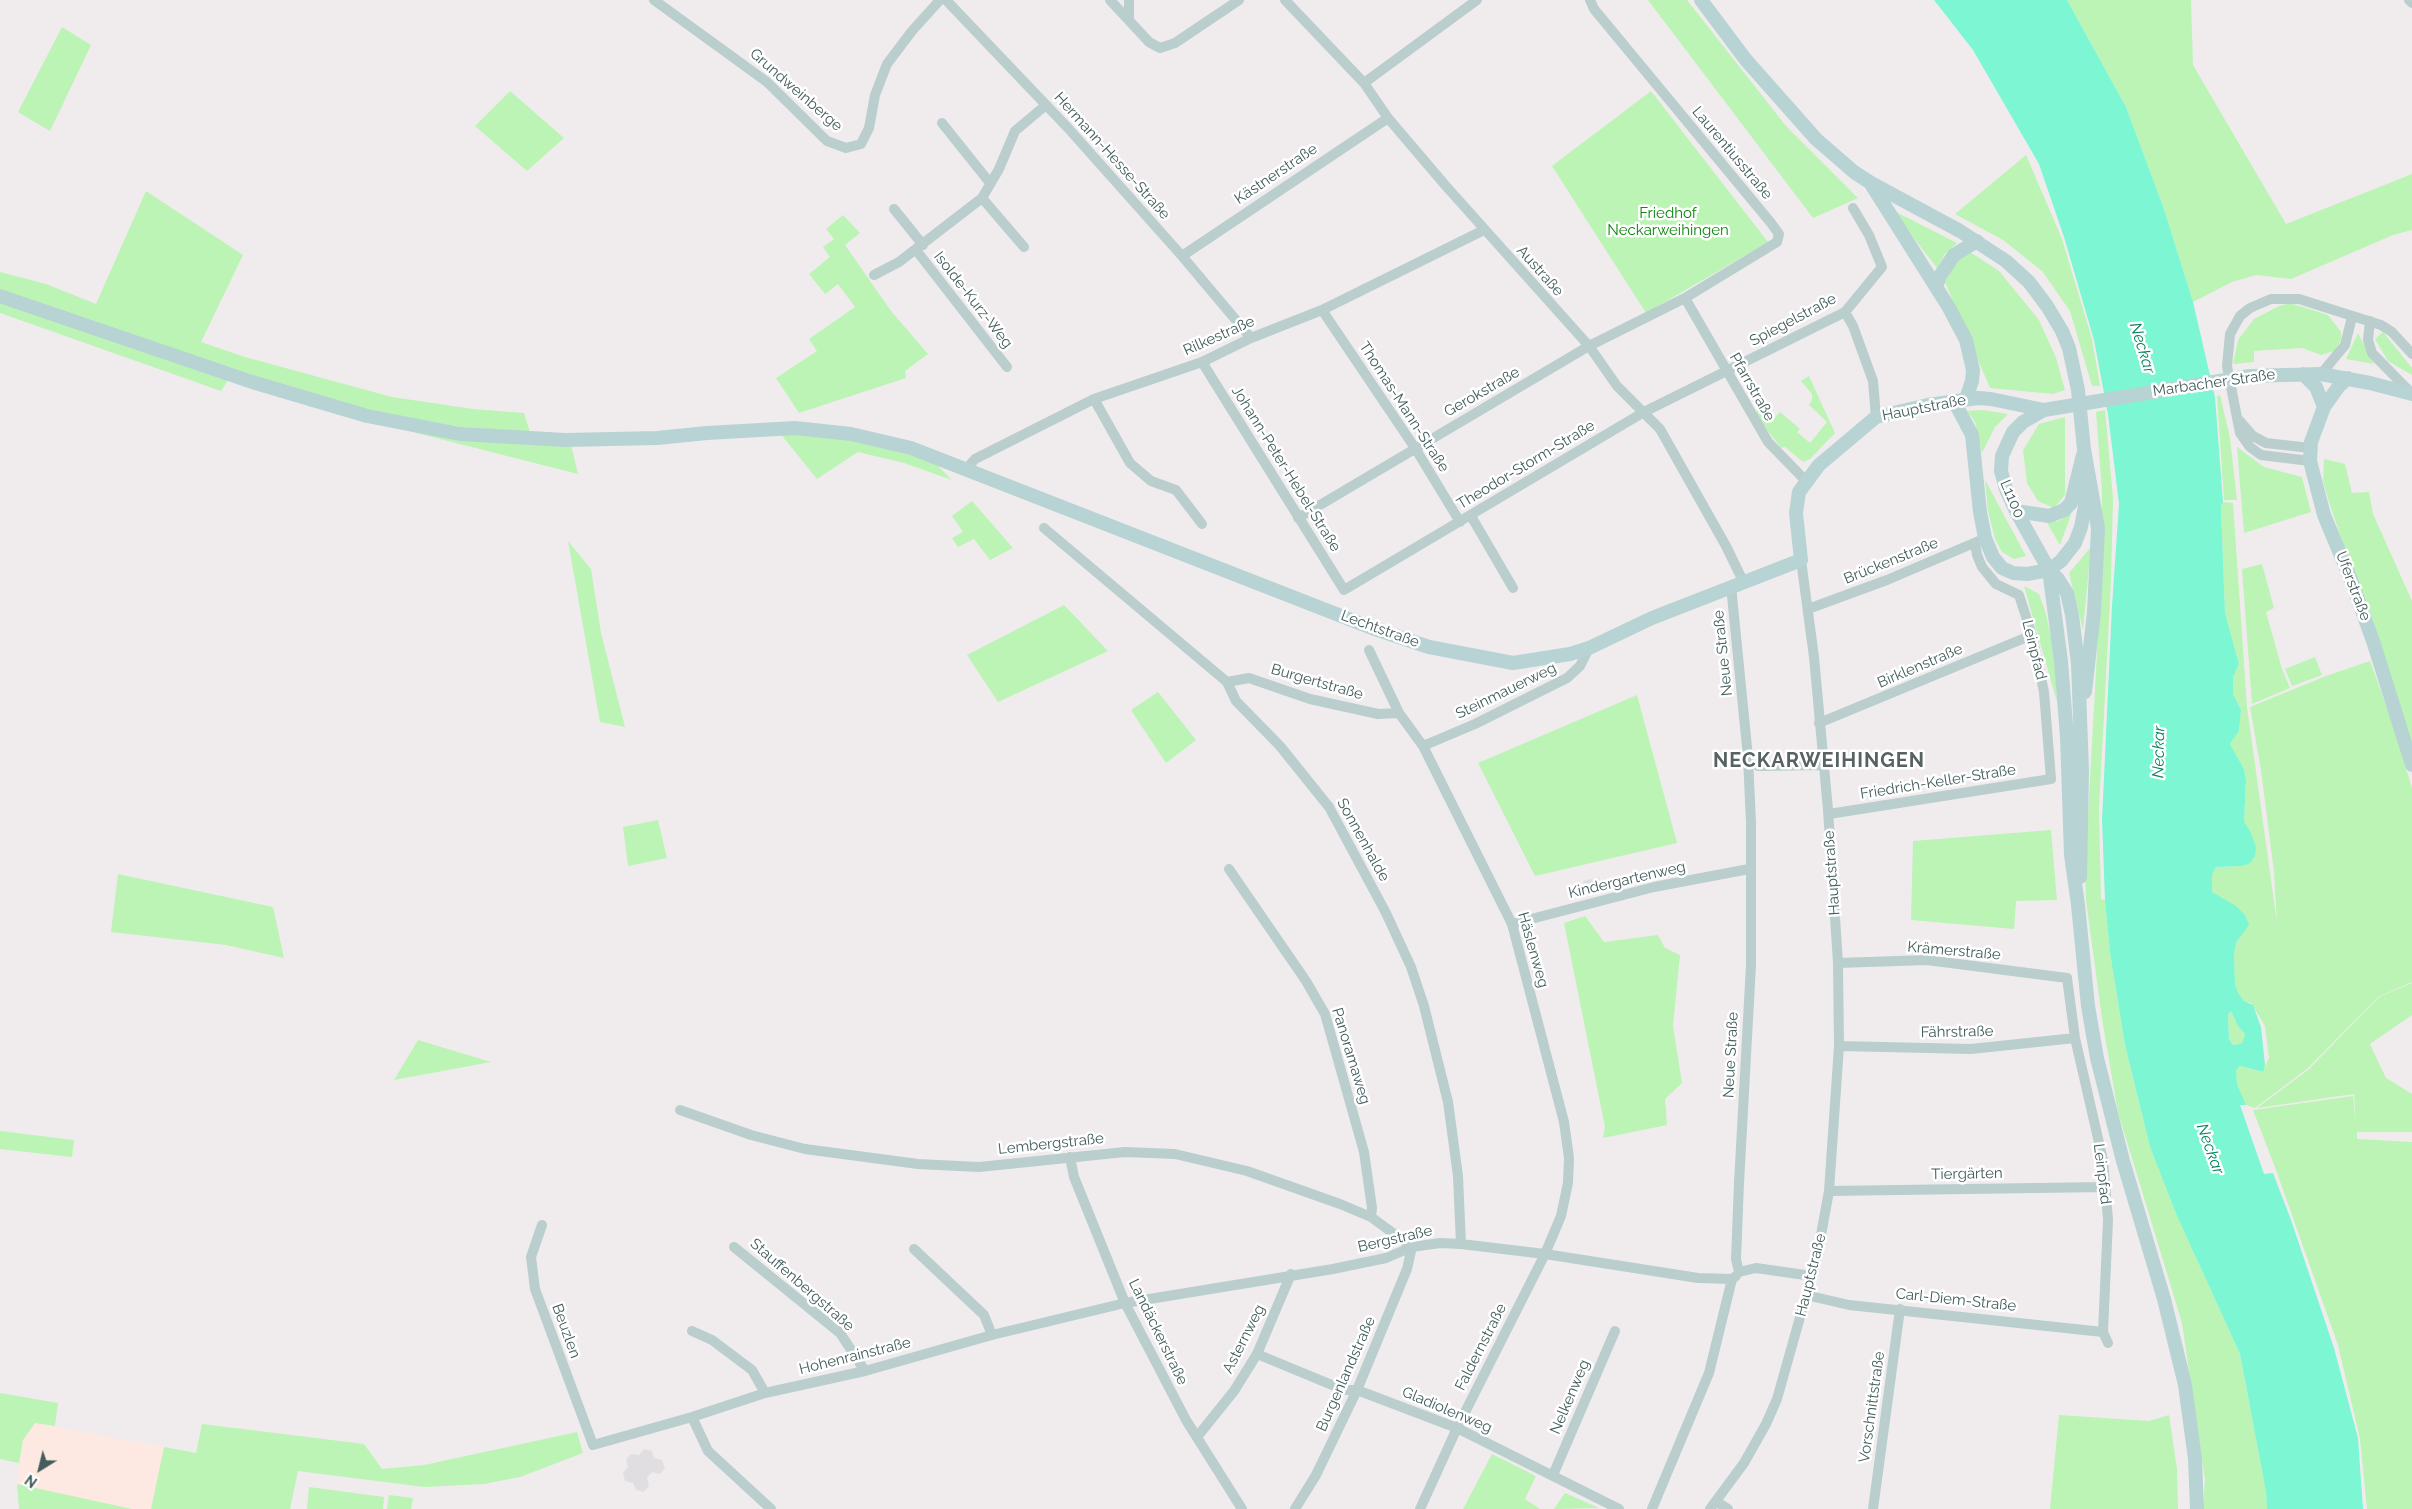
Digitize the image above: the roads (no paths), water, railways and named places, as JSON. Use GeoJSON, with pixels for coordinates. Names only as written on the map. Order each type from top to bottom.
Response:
{"type":"FeatureCollection","features":[{"type":"Feature","properties":{"kind":"main road"},"geometry":{"type":"LineString","coordinates":[[1701,0],[1746,60],[1804,126],[1854,172],[1977,241],[2006,260],[2029,282],[2047,306],[2062,331],[2069,348],[2077,382],[2084,449],[2098,528],[2091,648],[2081,720]]}},
{"type":"Feature","properties":{"kind":"main road"},"geometry":{"type":"LineString","coordinates":[[1871,183],[1936,287],[1961,332],[1970,356],[1972,381],[1960,400]]}},
{"type":"Feature","properties":{"kind":"main road"},"geometry":{"type":"LineString","coordinates":[[1936,287],[1940,276],[1954,255],[1977,241]]}},
{"type":"Feature","properties":{"kind":"main road","name":"Lechtstraße"},"geometry":{"type":"LineString","coordinates":[[0,296],[262,385],[367,416],[460,434],[538,440],[574,440],[657,438],[707,432],[795,428],[851,434],[911,448],[967,468],[1372,628],[1429,647],[1513,663],[1570,654],[1589,648],[1652,618],[1801,560]]}},
{"type":"Feature","properties":{"kind":"main road"},"geometry":{"type":"LineString","coordinates":[[2303,374],[2316,387],[2324,407]]}},
{"type":"Feature","properties":{"kind":"main road","name":"Marbacher Straße"},"geometry":{"type":"LineString","coordinates":[[2044,410],[2250,376],[2321,374],[2348,378],[2412,394]]}},
{"type":"Feature","properties":{"kind":"main road"},"geometry":{"type":"LineString","coordinates":[[2310,455],[2324,407],[2338,386],[2348,378]]}},
{"type":"Feature","properties":{"kind":"main road","name":"Hauptstraße"},"geometry":{"type":"LineString","coordinates":[[1801,560],[1797,502],[1806,481],[1830,454],[1876,417],[1960,400],[1991,399],[2044,410]]}},
{"type":"Feature","properties":{"kind":"main road","name":"Leinpfad"},"geometry":{"type":"LineString","coordinates":[[1960,400],[1972,435],[1981,537]]}},
{"type":"Feature","properties":{"kind":"main road","name":"L1100"},"geometry":{"type":"LineString","coordinates":[[2044,410],[2021,424],[2007,442],[2002,456],[2001,471],[2016,511],[2049,570]]}},
{"type":"Feature","properties":{"kind":"main road"},"geometry":{"type":"LineString","coordinates":[[2016,511],[2049,516],[2064,510],[2071,503],[2084,449]]}},
{"type":"Feature","properties":{"kind":"main road"},"geometry":{"type":"LineString","coordinates":[[1981,537],[1992,557],[2002,568],[2014,573],[2027,574],[2049,570],[2069,552],[2081,527],[2085,506],[2084,449]]}},
{"type":"Feature","properties":{"kind":"main road","name":"Uferstraße"},"geometry":{"type":"LineString","coordinates":[[2310,455],[2324,515],[2352,580],[2412,764]]}},
{"type":"Feature","properties":{"kind":"main road"},"geometry":{"type":"LineString","coordinates":[[2049,570],[2058,579],[2067,594],[2072,615],[2081,720],[2082,811],[2078,905]]}},
{"type":"Feature","properties":{"kind":"main road"},"geometry":{"type":"LineString","coordinates":[[2049,570],[2061,661],[2067,737],[2071,855],[2088,1006],[2097,1058],[2123,1161],[2176,1344],[2185,1385],[2195,1459],[2197,1509]]}},
{"type":"Feature","properties":{"kind":"street","name":"Grundweinberge"},"geometry":{"type":"LineString","coordinates":[[654,0],[766,82],[827,141],[846,148],[862,144],[869,128],[875,95],[887,64],[912,31],[940,0]]}},
{"type":"Feature","properties":{"kind":"street","name":"Hermann-Hesse-Straße"},"geometry":{"type":"LineString","coordinates":[[946,0],[1046,105],[1182,256],[1251,338]]}},
{"type":"Feature","properties":{"kind":"street"},"geometry":{"type":"LineString","coordinates":[[1110,0],[1149,42],[1160,48],[1175,44],[1238,0]]}},
{"type":"Feature","properties":{"kind":"street"},"geometry":{"type":"LineString","coordinates":[[1129,20],[1130,0]]}},
{"type":"Feature","properties":{"kind":"street","name":"Austraße"},"geometry":{"type":"LineString","coordinates":[[1285,0],[1364,84],[1388,118],[1484,230],[1589,346],[1617,386],[1660,429],[1726,546],[1737,584]]}},
{"type":"Feature","properties":{"kind":"street"},"geometry":{"type":"LineString","coordinates":[[1364,84],[1477,0]]}},
{"type":"Feature","properties":{"kind":"street","name":"Laurentiusstraße"},"geometry":{"type":"LineString","coordinates":[[1590,0],[1594,9],[1771,223],[1779,237],[1773,246],[1685,298]]}},
{"type":"Feature","properties":{"kind":"street"},"geometry":{"type":"LineString","coordinates":[[874,275],[920,247],[982,198],[999,169],[1014,131],[1046,105]]}},
{"type":"Feature","properties":{"kind":"street","name":"Kästnerstraße"},"geometry":{"type":"LineString","coordinates":[[1182,256],[1388,118]]}},
{"type":"Feature","properties":{"kind":"street"},"geometry":{"type":"LineString","coordinates":[[942,123],[990,183]]}},
{"type":"Feature","properties":{"kind":"street"},"geometry":{"type":"LineString","coordinates":[[982,198],[1024,247]]}},
{"type":"Feature","properties":{"kind":"street","name":"Spiegelstraße"},"geometry":{"type":"LineString","coordinates":[[1726,371],[1845,312],[1882,267],[1869,235],[1853,208]]}},
{"type":"Feature","properties":{"kind":"street","name":"Isolde-Kurz-Weg"},"geometry":{"type":"LineString","coordinates":[[894,209],[1007,367]]}},
{"type":"Feature","properties":{"kind":"street","name":"Rilkestraße"},"geometry":{"type":"LineString","coordinates":[[967,468],[975,459],[1094,399],[1202,362],[1251,338],[1322,310],[1484,230]]}},
{"type":"Feature","properties":{"kind":"street","name":"Gerokstraße"},"geometry":{"type":"LineString","coordinates":[[1298,518],[1589,346],[1685,298]]}},
{"type":"Feature","properties":{"kind":"street","name":"Pfarrstraße"},"geometry":{"type":"LineString","coordinates":[[1685,298],[1768,442],[1806,481]]}},
{"type":"Feature","properties":{"kind":"street"},"geometry":{"type":"LineString","coordinates":[[2310,455],[2277,458],[2255,451],[2240,433],[2227,366],[2230,334],[2240,316],[2262,301],[2286,298],[2299,299],[2370,321],[2389,330],[2412,354]]}},
{"type":"Feature","properties":{"kind":"street","name":"Thomas-Mann-Straße"},"geometry":{"type":"LineString","coordinates":[[1322,310],[1414,448],[1460,522]]}},
{"type":"Feature","properties":{"kind":"street"},"geometry":{"type":"LineString","coordinates":[[1845,312],[1853,326],[1873,381],[1876,417]]}},
{"type":"Feature","properties":{"kind":"street"},"geometry":{"type":"LineString","coordinates":[[2321,374],[2345,346],[2352,316]]}},
{"type":"Feature","properties":{"kind":"street"},"geometry":{"type":"LineString","coordinates":[[2370,321],[2368,340],[2372,353],[2412,394]]}},
{"type":"Feature","properties":{"kind":"street","name":"Johann-Peter-Hebel-Straße"},"geometry":{"type":"LineString","coordinates":[[1202,362],[1344,590]]}},
{"type":"Feature","properties":{"kind":"street","name":"Theodor-Storm-Straße"},"geometry":{"type":"LineString","coordinates":[[1344,590],[1644,412],[1726,371]]}},
{"type":"Feature","properties":{"kind":"street"},"geometry":{"type":"LineString","coordinates":[[1094,399],[1130,463],[1151,481],[1176,490],[1202,524]]}},
{"type":"Feature","properties":{"kind":"street"},"geometry":{"type":"LineString","coordinates":[[1470,516],[1513,588]]}},
{"type":"Feature","properties":{"kind":"street","name":"Sonnenhalde"},"geometry":{"type":"LineString","coordinates":[[1044,528],[1227,682],[1236,701],[1280,746],[1329,807],[1386,913],[1411,967],[1424,1006],[1448,1102],[1458,1176],[1461,1244]]}},
{"type":"Feature","properties":{"kind":"street","name":"Brückenstraße"},"geometry":{"type":"LineString","coordinates":[[1808,609],[1887,580],[1981,537]]}},
{"type":"Feature","properties":{"kind":"street","name":"Leinpfad"},"geometry":{"type":"LineString","coordinates":[[1981,537],[1977,555],[1982,567],[1996,584],[2019,594],[2032,636],[2044,692],[2051,779]]}},
{"type":"Feature","properties":{"kind":"street","name":"Hauptstraße"},"geometry":{"type":"LineString","coordinates":[[1713,1505],[1756,1444],[1778,1399],[1817,1257],[1829,1190],[1839,1046],[1838,963],[1824,765],[1801,560]]}},
{"type":"Feature","properties":{"kind":"street","name":"Neue Straße"},"geometry":{"type":"LineString","coordinates":[[1652,1509],[1709,1373],[1736,1275],[1751,965],[1749,869],[1751,823],[1737,584]]}},
{"type":"Feature","properties":{"kind":"street","name":"Birklenstraße"},"geometry":{"type":"LineString","coordinates":[[1819,723],[2032,636]]}},
{"type":"Feature","properties":{"kind":"street","name":"Steinmauerweg"},"geometry":{"type":"LineString","coordinates":[[1423,746],[1484,720],[1566,678],[1580,666],[1589,648]]}},
{"type":"Feature","properties":{"kind":"street","name":"Häslenweg"},"geometry":{"type":"LineString","coordinates":[[1369,650],[1399,713],[1423,746],[1512,924],[1564,1122],[1570,1158],[1568,1183],[1561,1216],[1545,1254]]}},
{"type":"Feature","properties":{"kind":"street","name":"Burgertstraße"},"geometry":{"type":"LineString","coordinates":[[1227,682],[1250,678],[1320,701],[1378,714],[1399,713]]}},
{"type":"Feature","properties":{"kind":"street"},"geometry":{"type":"LineString","coordinates":[[1758,766],[1824,765]]}},
{"type":"Feature","properties":{"kind":"street","name":"Friedrich-Keller-Straße"},"geometry":{"type":"LineString","coordinates":[[1828,814],[2051,779]]}},
{"type":"Feature","properties":{"kind":"street","name":"Panoramaweg"},"geometry":{"type":"LineString","coordinates":[[1229,869],[1306,981],[1325,1014],[1364,1152],[1372,1208],[1371,1218]]}},
{"type":"Feature","properties":{"kind":"street","name":"Kindergartenweg"},"geometry":{"type":"LineString","coordinates":[[1512,924],[1654,887],[1749,869]]}},
{"type":"Feature","properties":{"kind":"street","name":"Krämerstraße"},"geometry":{"type":"LineString","coordinates":[[1838,963],[1927,960],[2067,978]]}},
{"type":"Feature","properties":{"kind":"street","name":"Leinpfad"},"geometry":{"type":"LineString","coordinates":[[2067,978],[2075,1038],[2103,1160],[2108,1220],[2103,1332],[2108,1343]]}},
{"type":"Feature","properties":{"kind":"street","name":"Fährstraße"},"geometry":{"type":"LineString","coordinates":[[1839,1046],[1971,1050],[2075,1038]]}},
{"type":"Feature","properties":{"kind":"street","name":"Lembergstraße"},"geometry":{"type":"LineString","coordinates":[[680,1110],[751,1135],[805,1149],[918,1164],[979,1167],[1125,1152],[1175,1154],[1247,1171],[1340,1204],[1371,1218],[1412,1247]]}},
{"type":"Feature","properties":{"kind":"street","name":"Landäckerstraße"},"geometry":{"type":"LineString","coordinates":[[1070,1157],[1074,1176],[1125,1303],[1186,1420],[1242,1509]]}},
{"type":"Feature","properties":{"kind":"street","name":"Tiergärten"},"geometry":{"type":"LineString","coordinates":[[1829,1190],[2105,1187]]}},
{"type":"Feature","properties":{"kind":"street","name":"Beuzlen"},"geometry":{"type":"LineString","coordinates":[[542,1225],[531,1258],[535,1289],[593,1445]]}},
{"type":"Feature","properties":{"kind":"street","name":"Bergstraße"},"geometry":{"type":"LineString","coordinates":[[1125,1303],[1291,1274],[1334,1269],[1386,1258],[1412,1247],[1440,1243],[1545,1254],[1698,1278],[1736,1275],[1756,1268],[1812,1276]]}},
{"type":"Feature","properties":{"kind":"street","name":"Stauffenbergstraße"},"geometry":{"type":"LineString","coordinates":[[734,1247],[840,1333],[865,1370]]}},
{"type":"Feature","properties":{"kind":"street","name":"Burgenlandstraße"},"geometry":{"type":"LineString","coordinates":[[1295,1509],[1316,1475],[1357,1390],[1407,1269],[1412,1247]]}},
{"type":"Feature","properties":{"kind":"street"},"geometry":{"type":"LineString","coordinates":[[914,1249],[984,1315],[992,1335]]}},
{"type":"Feature","properties":{"kind":"street","name":"Faldernstraße"},"geometry":{"type":"LineString","coordinates":[[1420,1509],[1457,1428],[1545,1254]]}},
{"type":"Feature","properties":{"kind":"street","name":"Asternweg"},"geometry":{"type":"LineString","coordinates":[[1197,1437],[1234,1391],[1257,1354],[1291,1274]]}},
{"type":"Feature","properties":{"kind":"street","name":"Carl-Diem-Straße"},"geometry":{"type":"LineString","coordinates":[[1806,1295],[1850,1305],[2103,1332]]}},
{"type":"Feature","properties":{"kind":"street","name":"Hohenrainstraße"},"geometry":{"type":"LineString","coordinates":[[593,1445],[692,1417],[765,1393],[865,1370],[992,1335],[1125,1303]]}},
{"type":"Feature","properties":{"kind":"street","name":"Vorschnittstraße"},"geometry":{"type":"LineString","coordinates":[[1873,1509],[1900,1309]]}},
{"type":"Feature","properties":{"kind":"street"},"geometry":{"type":"LineString","coordinates":[[692,1331],[712,1340],[752,1370],[765,1393]]}},
{"type":"Feature","properties":{"kind":"street","name":"Nelkenweg"},"geometry":{"type":"LineString","coordinates":[[1553,1474],[1615,1331]]}},
{"type":"Feature","properties":{"kind":"street","name":"Gladiolenweg"},"geometry":{"type":"LineString","coordinates":[[1257,1354],[1344,1390],[1357,1390],[1457,1428],[1553,1474],[1619,1509]]}},
{"type":"Feature","properties":{"kind":"street"},"geometry":{"type":"LineString","coordinates":[[692,1417],[708,1451],[771,1509]]}},
{"type":"Feature","properties":{"kind":"street"},"geometry":{"type":"LineString","coordinates":[[1713,1505],[1728,1509]]}},
{"type":"Feature","properties":{"kind":"water","name":"Neckar"},"geometry":{"type":"Polygon","coordinates":[[[1934,0],[2067,0],[2126,107],[2164,209],[2193,302],[2215,397],[2223,502],[2221,507],[2225,613],[2239,664],[2233,677],[2233,694],[2241,710],[2239,731],[2230,744],[2244,769],[2246,780],[2244,822],[2250,831],[2256,847],[2255,856],[2250,863],[2242,866],[2216,867],[2212,875],[2212,892],[2236,906],[2245,915],[2249,925],[2237,941],[2234,953],[2235,984],[2238,993],[2244,1001],[2253,1005],[2261,1027],[2265,1065],[2263,1072],[2240,1066],[2236,1070],[2237,1084],[2246,1105],[2240,1105],[2264,1174],[2273,1173],[2291,1220],[2334,1348],[2358,1438],[2363,1509],[2267,1509],[2266,1492],[2240,1354],[2177,1216],[2150,1147],[2125,1045],[2110,953],[2105,900],[2102,820],[2112,606],[2119,504],[2108,414],[2094,340],[2064,237],[2039,164],[1973,50],[1934,0]],[[2231,1011],[2228,1015],[2229,1039],[2233,1045],[2243,1042],[2245,1034],[2238,1026],[2231,1011]]]}},
{"type":"Feature","properties":{"kind":"district","name":"NECKARWEIHINGEN"},"geometry":{"type":"Point","coordinates":[1819,761]}},
{"type":"Feature","properties":{"kind":"park label","name":"Friedhof Neckarweihingen"},"geometry":{"type":"Point","coordinates":[1668,222]}}]}
